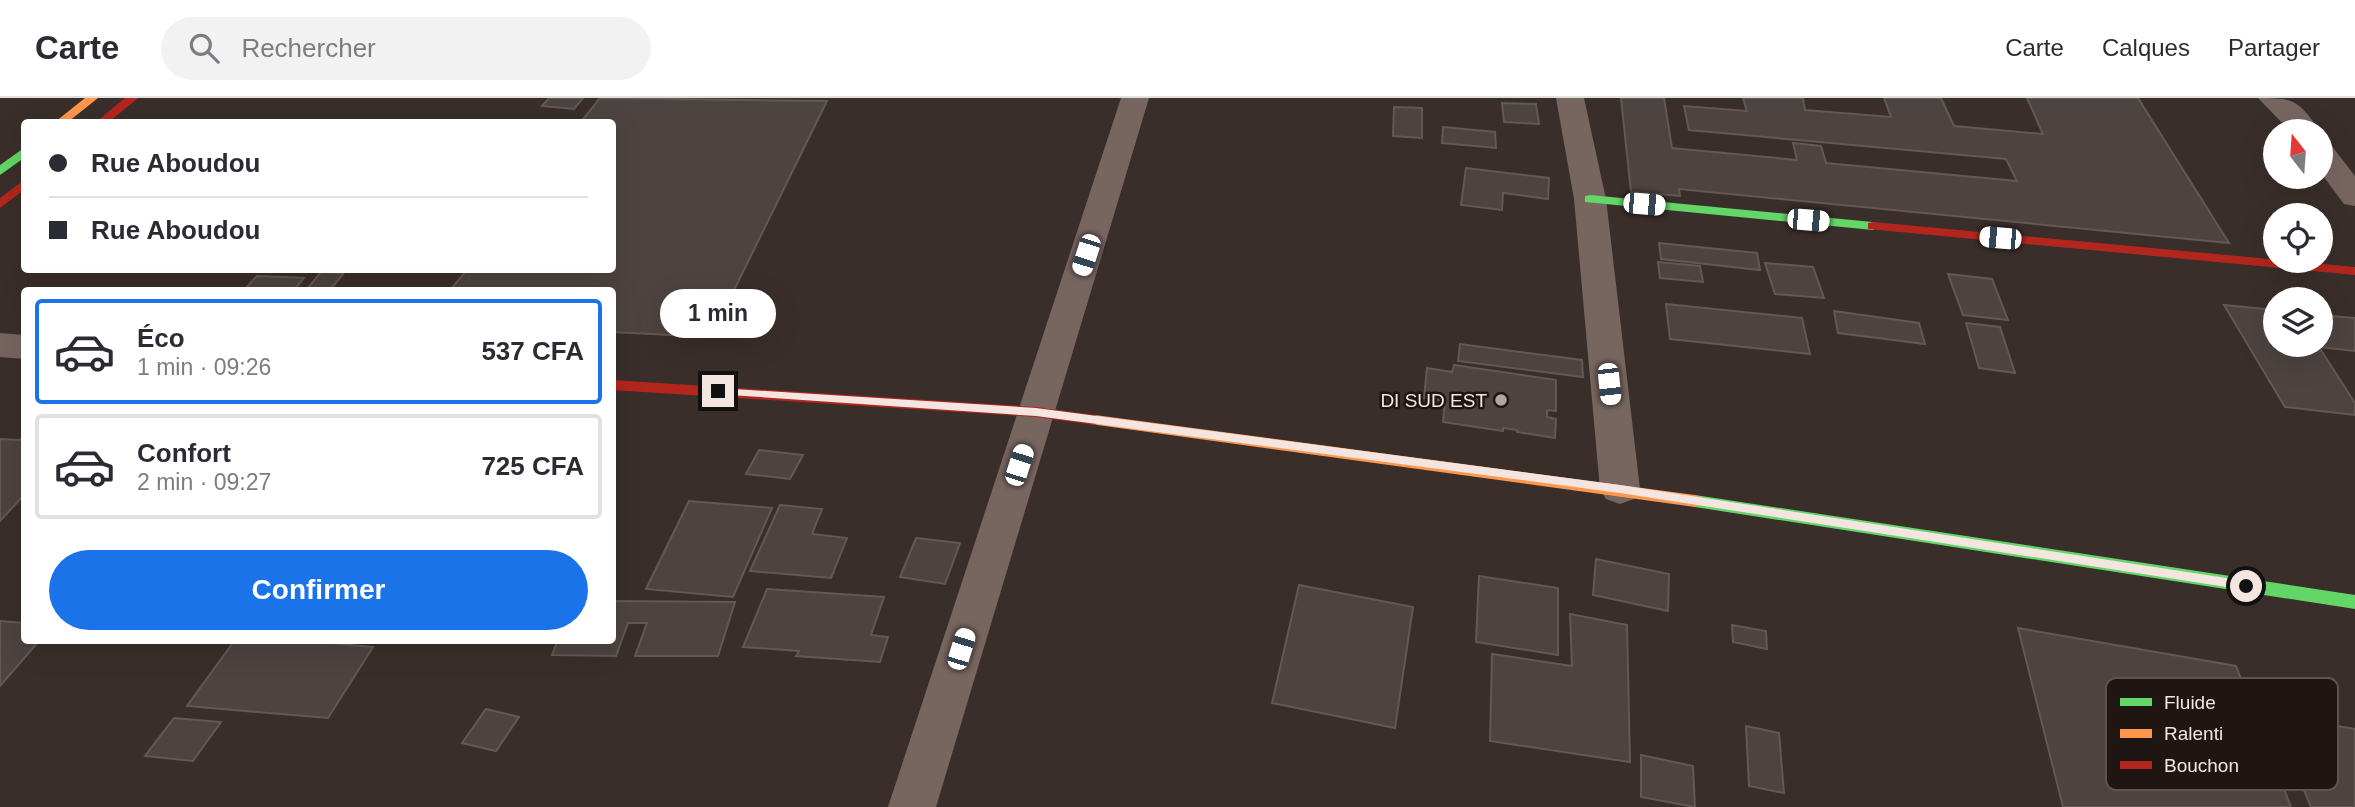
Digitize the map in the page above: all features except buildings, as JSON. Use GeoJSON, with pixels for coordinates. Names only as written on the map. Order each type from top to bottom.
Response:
{"type":"FeatureCollection","features":[{"type":"Feature","properties":{"kind":"street"},"geometry":{"type":"LineString","coordinates":[[65,119],[92,98]]}},
{"type":"Feature","properties":{"kind":"street"},"geometry":{"type":"LineString","coordinates":[[106,119],[132,98]]}},
{"type":"Feature","properties":{"kind":"street"},"geometry":{"type":"LineString","coordinates":[[912,807],[1135,98]]}},
{"type":"Feature","properties":{"kind":"street"},"geometry":{"type":"LineString","coordinates":[[1570,98],[1590,199],[1620,489]]}},
{"type":"Feature","properties":{"kind":"street"},"geometry":{"type":"LineString","coordinates":[[2272,98],[2296,119]]}},
{"type":"Feature","properties":{"kind":"street"},"geometry":{"type":"LineString","coordinates":[[0,171],[21,154]]}},
{"type":"Feature","properties":{"kind":"street"},"geometry":{"type":"LineString","coordinates":[[2333,168],[2355,197]]}},
{"type":"Feature","properties":{"kind":"street"},"geometry":{"type":"LineString","coordinates":[[0,204],[21,186]]}},
{"type":"Feature","properties":{"kind":"street"},"geometry":{"type":"LineString","coordinates":[[1590,199],[2355,271]]}},
{"type":"Feature","properties":{"kind":"street"},"geometry":{"type":"LineString","coordinates":[[0,345],[21,347]]}},
{"type":"Feature","properties":{"kind":"street"},"geometry":{"type":"LineString","coordinates":[[616,384],[1036,412],[1620,489],[2355,602]]}},
{"type":"Feature","properties":{"kind":"traffic: fast"},"geometry":{"type":"LineString","coordinates":[[0,171],[21,154]]}},
{"type":"Feature","properties":{"kind":"traffic: fast"},"geometry":{"type":"LineString","coordinates":[[1590,199],[1873,226]]}},
{"type":"Feature","properties":{"kind":"traffic: fast"},"geometry":{"type":"LineString","coordinates":[[1695,501],[2355,602]]}},
{"type":"Feature","properties":{"kind":"traffic: slow"},"geometry":{"type":"LineString","coordinates":[[65,119],[92,98]]}},
{"type":"Feature","properties":{"kind":"traffic: slow"},"geometry":{"type":"LineString","coordinates":[[1095,420],[1695,501]]}},
{"type":"Feature","properties":{"kind":"traffic: jam"},"geometry":{"type":"LineString","coordinates":[[106,119],[132,98]]}},
{"type":"Feature","properties":{"kind":"traffic: jam"},"geometry":{"type":"LineString","coordinates":[[0,204],[21,186]]}},
{"type":"Feature","properties":{"kind":"traffic: jam"},"geometry":{"type":"LineString","coordinates":[[1873,226],[2355,271]]}},
{"type":"Feature","properties":{"kind":"traffic: jam"},"geometry":{"type":"LineString","coordinates":[[616,385],[1036,412],[1095,420]]}},
{"type":"Feature","properties":{"kind":"place","name":"DI SUD EST"},"geometry":{"type":"Point","coordinates":[1501,400]}},
{"type":"Feature","properties":{"kind":"route"},"geometry":{"type":"LineString","coordinates":[[718,391],[1036,412],[1620,489],[2246,586]]}}]}
